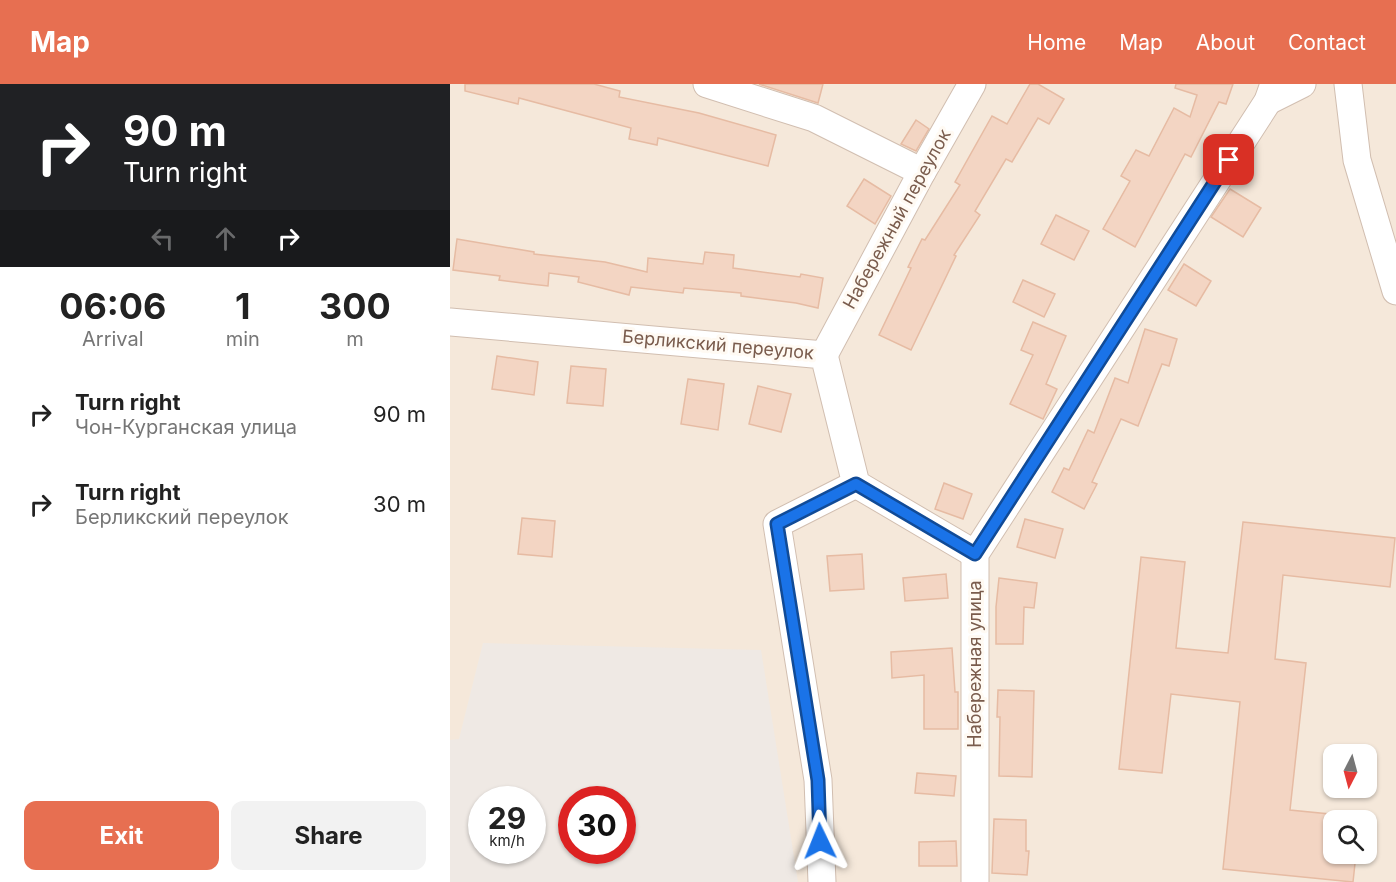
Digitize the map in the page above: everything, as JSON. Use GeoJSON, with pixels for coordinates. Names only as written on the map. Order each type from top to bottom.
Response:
{"type":"FeatureCollection","features":[{"type":"Feature","properties":{"kind":"street"},"geometry":{"type":"LineString","coordinates":[[707,84],[814,118],[922,172]]}},
{"type":"Feature","properties":{"kind":"street","name":"Набережный переулок"},"geometry":{"type":"LineString","coordinates":[[824,355],[972,84]]}},
{"type":"Feature","properties":{"kind":"street","name":"Набережная улица"},"geometry":{"type":"LineString","coordinates":[[975,882],[975,554],[1271,93],[1302,84]]}},
{"type":"Feature","properties":{"kind":"street"},"geometry":{"type":"LineString","coordinates":[[1348,84],[1357,160],[1396,291]]}},
{"type":"Feature","properties":{"kind":"street","name":"Берликский переулок"},"geometry":{"type":"LineString","coordinates":[[450,322],[824,355],[856,484]]}},
{"type":"Feature","properties":{"kind":"street"},"geometry":{"type":"LineString","coordinates":[[822,882],[818,780],[777,524],[856,484],[975,554]]}},
{"type":"Feature","properties":{"kind":"shaded area"},"geometry":{"type":"Polygon","coordinates":[[[450,84],[1396,84],[1396,882],[450,882],[450,84]]]}},
{"type":"Feature","properties":{"kind":"shaded area"},"geometry":{"type":"Polygon","coordinates":[[[483,643],[761,650],[798,882],[450,882],[450,740],[459,739],[483,643]]]}},
{"type":"Feature","properties":{"kind":"building"},"geometry":{"type":"Polygon","coordinates":[[[465,84],[594,84],[620,91],[619,97],[699,113],[776,135],[768,166],[658,138],[657,145],[629,139],[631,128],[519,98],[518,104],[465,91],[465,84]]]}},
{"type":"Feature","properties":{"kind":"building"},"geometry":{"type":"Polygon","coordinates":[[[759,84],[823,84],[818,103],[759,84]]]}},
{"type":"Feature","properties":{"kind":"building"},"geometry":{"type":"Polygon","coordinates":[[[1030,84],[1038,84],[1064,99],[1049,124],[1038,118],[1012,162],[1006,159],[975,211],[980,215],[954,255],[956,256],[911,350],[879,335],[911,268],[908,267],[922,239],[925,240],[960,185],[955,182],[992,116],[1007,124],[1030,84]]]}},
{"type":"Feature","properties":{"kind":"building"},"geometry":{"type":"Polygon","coordinates":[[[1176,84],[1233,84],[1226,104],[1219,102],[1191,157],[1185,154],[1135,247],[1103,229],[1130,181],[1121,176],[1136,150],[1149,156],[1174,108],[1190,117],[1197,95],[1175,88],[1176,84]]]}},
{"type":"Feature","properties":{"kind":"building"},"geometry":{"type":"Polygon","coordinates":[[[916,120],[929,129],[916,151],[901,144],[916,120]]]}},
{"type":"Feature","properties":{"kind":"building"},"geometry":{"type":"Polygon","coordinates":[[[864,179],[891,196],[875,224],[847,206],[864,179]]]}},
{"type":"Feature","properties":{"kind":"building"},"geometry":{"type":"Polygon","coordinates":[[[1230,189],[1261,208],[1243,237],[1211,217],[1230,189]]]}},
{"type":"Feature","properties":{"kind":"building"},"geometry":{"type":"Polygon","coordinates":[[[1056,215],[1089,231],[1074,260],[1041,244],[1056,215]]]}},
{"type":"Feature","properties":{"kind":"building"},"geometry":{"type":"Polygon","coordinates":[[[457,239],[534,252],[534,254],[605,262],[647,272],[648,258],[703,264],[705,252],[734,255],[733,268],[823,278],[818,308],[741,296],[741,293],[684,288],[683,293],[631,287],[629,295],[578,282],[579,277],[549,273],[548,286],[499,280],[500,276],[453,270],[457,239]]]}},
{"type":"Feature","properties":{"kind":"building"},"geometry":{"type":"Polygon","coordinates":[[[1184,264],[1211,281],[1196,306],[1168,290],[1184,264]]]}},
{"type":"Feature","properties":{"kind":"building"},"geometry":{"type":"Polygon","coordinates":[[[1023,280],[1055,294],[1044,317],[1013,302],[1023,280]]]}},
{"type":"Feature","properties":{"kind":"building"},"geometry":{"type":"Polygon","coordinates":[[[1033,322],[1066,336],[1046,384],[1057,389],[1043,419],[1010,404],[1033,355],[1021,350],[1033,322]]]}},
{"type":"Feature","properties":{"kind":"building"},"geometry":{"type":"Polygon","coordinates":[[[1145,329],[1177,339],[1169,366],[1162,364],[1138,426],[1121,419],[1092,482],[1097,484],[1084,509],[1052,492],[1064,468],[1069,470],[1088,430],[1094,433],[1115,378],[1128,383],[1145,329]]]}},
{"type":"Feature","properties":{"kind":"building"},"geometry":{"type":"Polygon","coordinates":[[[497,356],[538,362],[534,395],[492,389],[497,356]]]}},
{"type":"Feature","properties":{"kind":"building"},"geometry":{"type":"Polygon","coordinates":[[[571,366],[606,369],[603,406],[567,403],[571,366]]]}},
{"type":"Feature","properties":{"kind":"building"},"geometry":{"type":"Polygon","coordinates":[[[688,379],[724,384],[718,430],[681,424],[688,379]]]}},
{"type":"Feature","properties":{"kind":"building"},"geometry":{"type":"Polygon","coordinates":[[[758,386],[791,394],[781,432],[749,424],[758,386]]]}},
{"type":"Feature","properties":{"kind":"building"},"geometry":{"type":"Polygon","coordinates":[[[944,483],[972,494],[963,519],[935,509],[944,483]]]}},
{"type":"Feature","properties":{"kind":"building"},"geometry":{"type":"Polygon","coordinates":[[[522,518],[555,521],[552,557],[518,554],[522,518]]]}},
{"type":"Feature","properties":{"kind":"building"},"geometry":{"type":"Polygon","coordinates":[[[1025,519],[1063,529],[1055,558],[1017,547],[1025,519]]]}},
{"type":"Feature","properties":{"kind":"building"},"geometry":{"type":"Polygon","coordinates":[[[1243,522],[1395,538],[1390,587],[1283,575],[1275,659],[1306,663],[1290,810],[1323,813],[1323,864],[1355,864],[1353,882],[1223,869],[1240,702],[1171,694],[1162,773],[1119,769],[1141,557],[1185,562],[1176,648],[1228,653],[1243,522]]]}},
{"type":"Feature","properties":{"kind":"building"},"geometry":{"type":"Polygon","coordinates":[[[862,554],[864,589],[830,591],[827,556],[862,554]]]}},
{"type":"Feature","properties":{"kind":"building"},"geometry":{"type":"Polygon","coordinates":[[[946,574],[948,598],[905,601],[903,578],[946,574]]]}},
{"type":"Feature","properties":{"kind":"building"},"geometry":{"type":"Polygon","coordinates":[[[999,578],[1037,583],[1034,608],[1024,607],[1023,644],[996,644],[999,578]]]}},
{"type":"Feature","properties":{"kind":"building"},"geometry":{"type":"Polygon","coordinates":[[[952,648],[955,692],[958,692],[958,729],[924,729],[924,675],[892,678],[891,652],[952,648]]]}},
{"type":"Feature","properties":{"kind":"building"},"geometry":{"type":"Polygon","coordinates":[[[998,690],[1034,691],[1032,777],[999,776],[998,690]]]}},
{"type":"Feature","properties":{"kind":"building"},"geometry":{"type":"Polygon","coordinates":[[[917,773],[956,776],[954,796],[915,793],[917,773]]]}},
{"type":"Feature","properties":{"kind":"building"},"geometry":{"type":"Polygon","coordinates":[[[994,819],[1026,820],[1026,851],[1029,851],[1027,875],[992,873],[994,819]]]}},
{"type":"Feature","properties":{"kind":"building"},"geometry":{"type":"Polygon","coordinates":[[[956,841],[957,866],[919,866],[919,842],[956,841]]]}},
{"type":"Feature","properties":{"kind":"route"},"geometry":{"type":"LineString","coordinates":[[820,841],[818,780],[777,524],[856,484],[975,554],[1229,160]]}}]}
